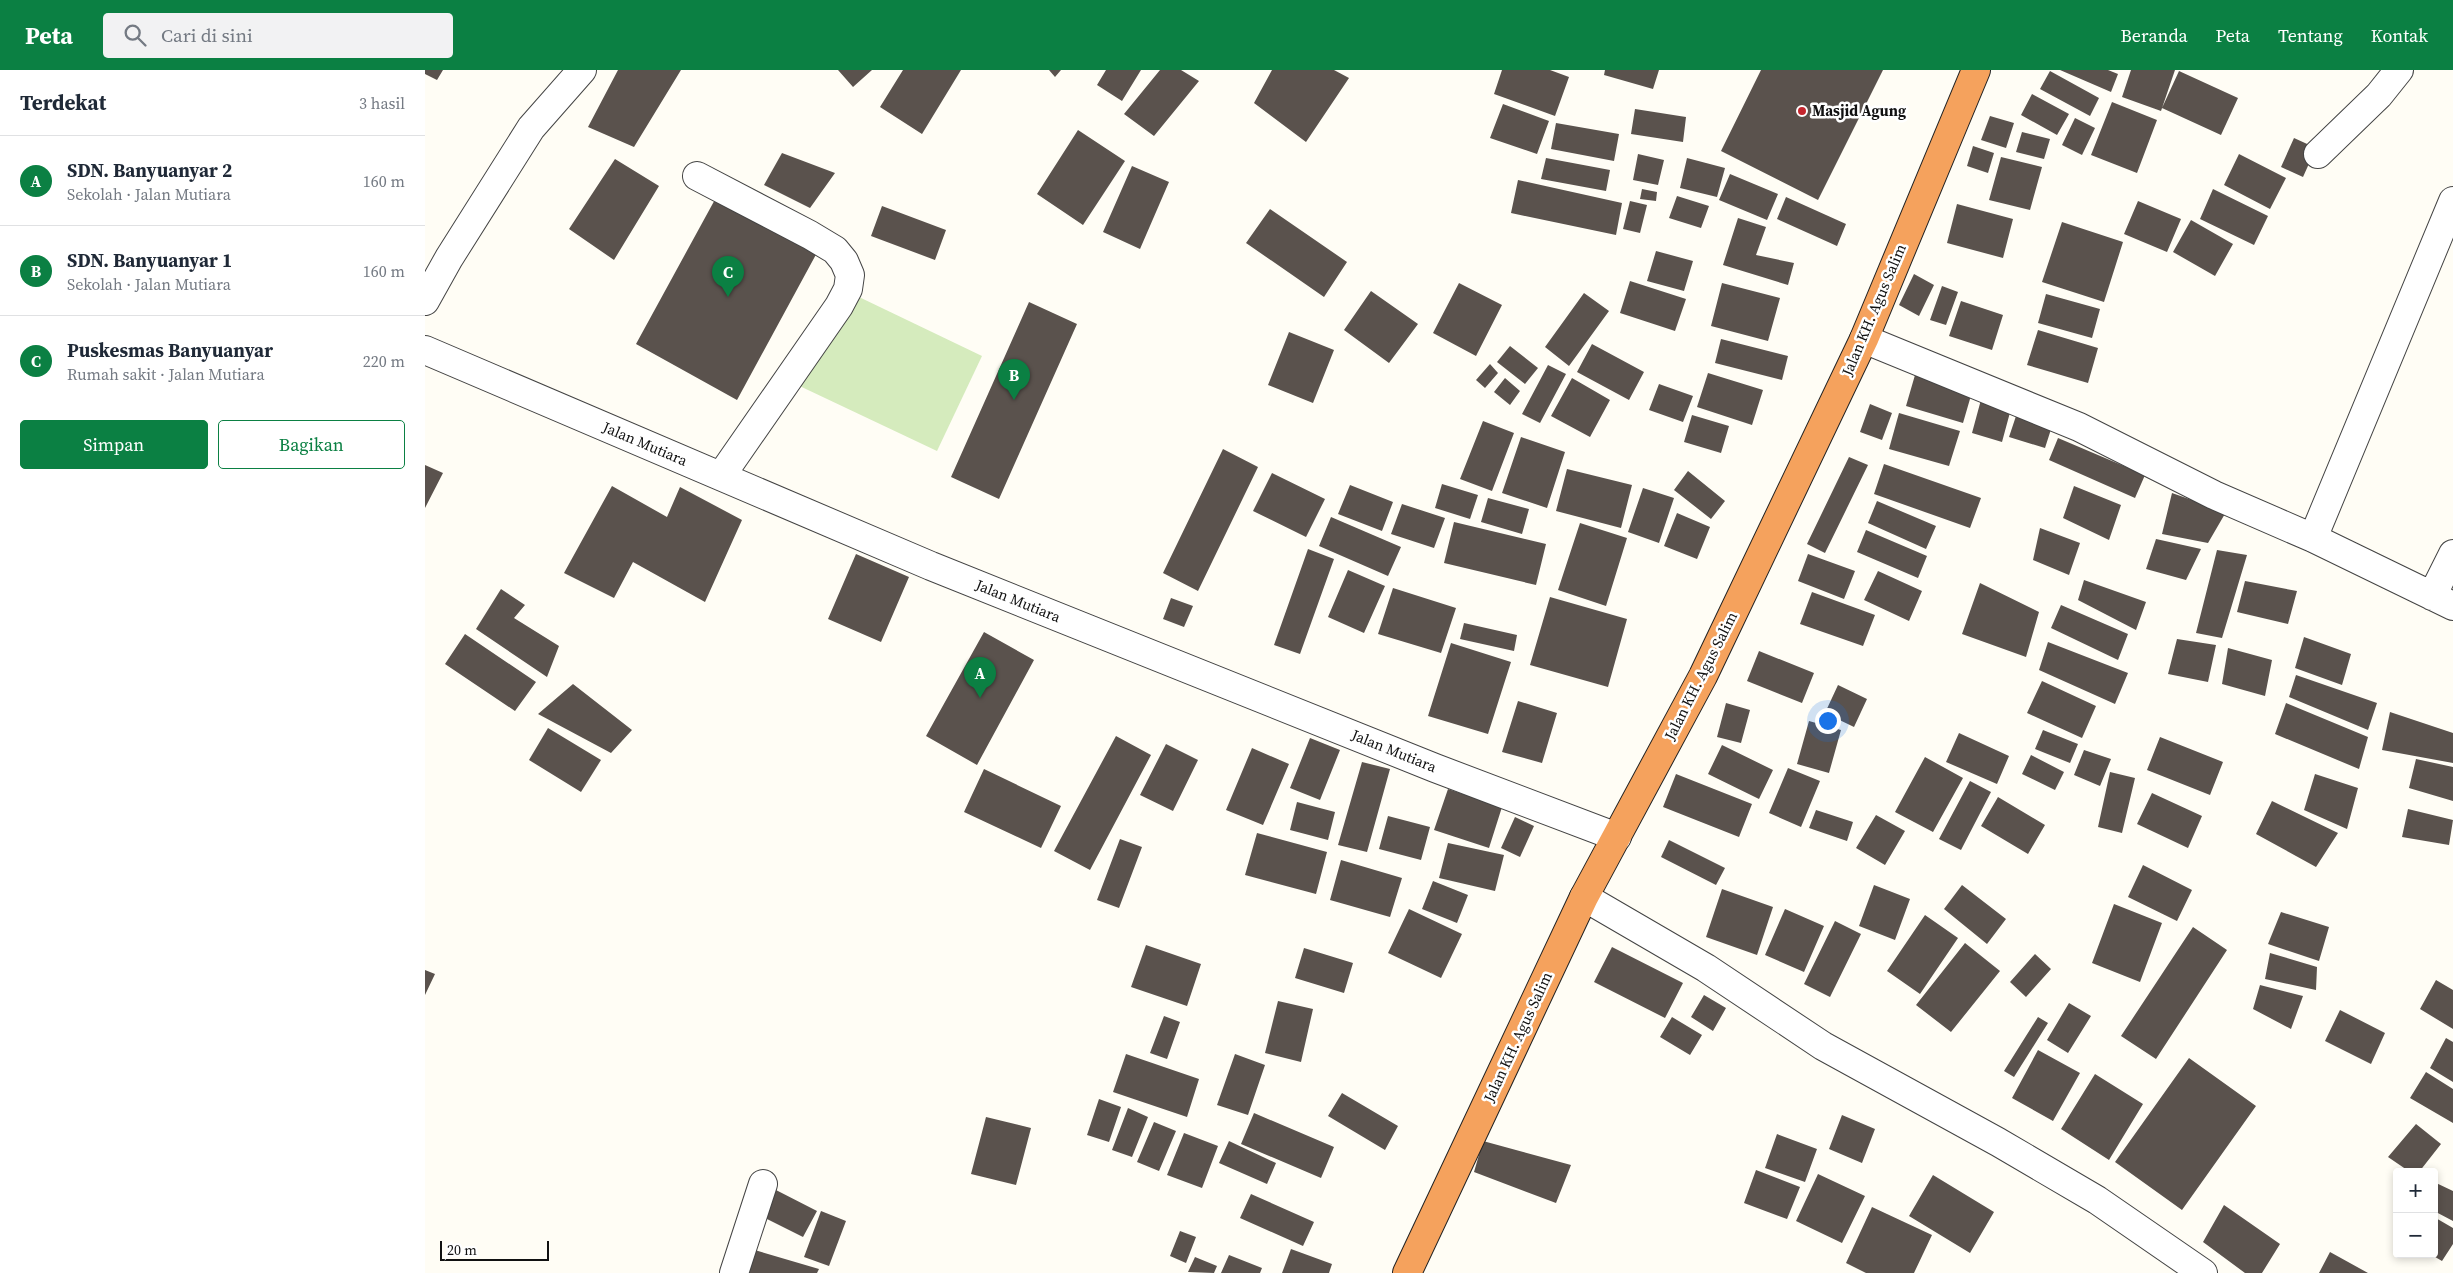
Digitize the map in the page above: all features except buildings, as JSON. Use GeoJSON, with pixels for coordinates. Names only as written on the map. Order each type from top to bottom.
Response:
{"type":"FeatureCollection","features":[{"type":"Feature","properties":{"kind":"highway","name":"Jalan KH. Agus Salim"},"geometry":{"type":"LineString","coordinates":[[1407,1273],[1584,897],[1703,676],[1864,339],[1976,70]]}},
{"type":"Feature","properties":{"kind":"street"},"geometry":{"type":"LineString","coordinates":[[425,301],[449,258],[531,128],[582,70]]}},
{"type":"Feature","properties":{"kind":"street"},"geometry":{"type":"LineString","coordinates":[[2318,154],[2379,95],[2399,70]]}},
{"type":"Feature","properties":{"kind":"street"},"geometry":{"type":"LineString","coordinates":[[697,176],[835,250],[845,261],[850,275],[849,289],[839,306],[721,476]]}},
{"type":"Feature","properties":{"kind":"street"},"geometry":{"type":"LineString","coordinates":[[2313,538],[2453,201]]}},
{"type":"Feature","properties":{"kind":"street"},"geometry":{"type":"LineString","coordinates":[[1864,339],[2079,427],[2214,494],[2313,538],[2443,601],[2453,554]]}},
{"type":"Feature","properties":{"kind":"street","name":"Jalan Mutiara"},"geometry":{"type":"LineString","coordinates":[[425,350],[931,566],[1435,768],[1617,836]]}},
{"type":"Feature","properties":{"kind":"street"},"geometry":{"type":"LineString","coordinates":[[1584,897],[1705,968],[1823,1046],[1999,1142],[2097,1200],[2203,1273]]}},
{"type":"Feature","properties":{"kind":"street"},"geometry":{"type":"LineString","coordinates":[[734,1273],[763,1184]]}},
{"type":"Feature","properties":{"kind":"green space"},"geometry":{"type":"Polygon","coordinates":[[[834,285],[982,356],[937,451],[789,381],[834,285]]]}},
{"type":"Feature","properties":{"kind":"place","name":"Masjid Agung"},"geometry":{"type":"Point","coordinates":[1802,111]}},
{"type":"Feature","properties":{"kind":"place","name":"Puskesmas Banyuanyar"},"geometry":{"type":"Point","coordinates":[728,297]}},
{"type":"Feature","properties":{"kind":"place","name":"SDN. Banyuanyar 1"},"geometry":{"type":"Point","coordinates":[1014,400]}},
{"type":"Feature","properties":{"kind":"place","name":"SDN. Banyuanyar 2"},"geometry":{"type":"Point","coordinates":[980,698]}}]}
